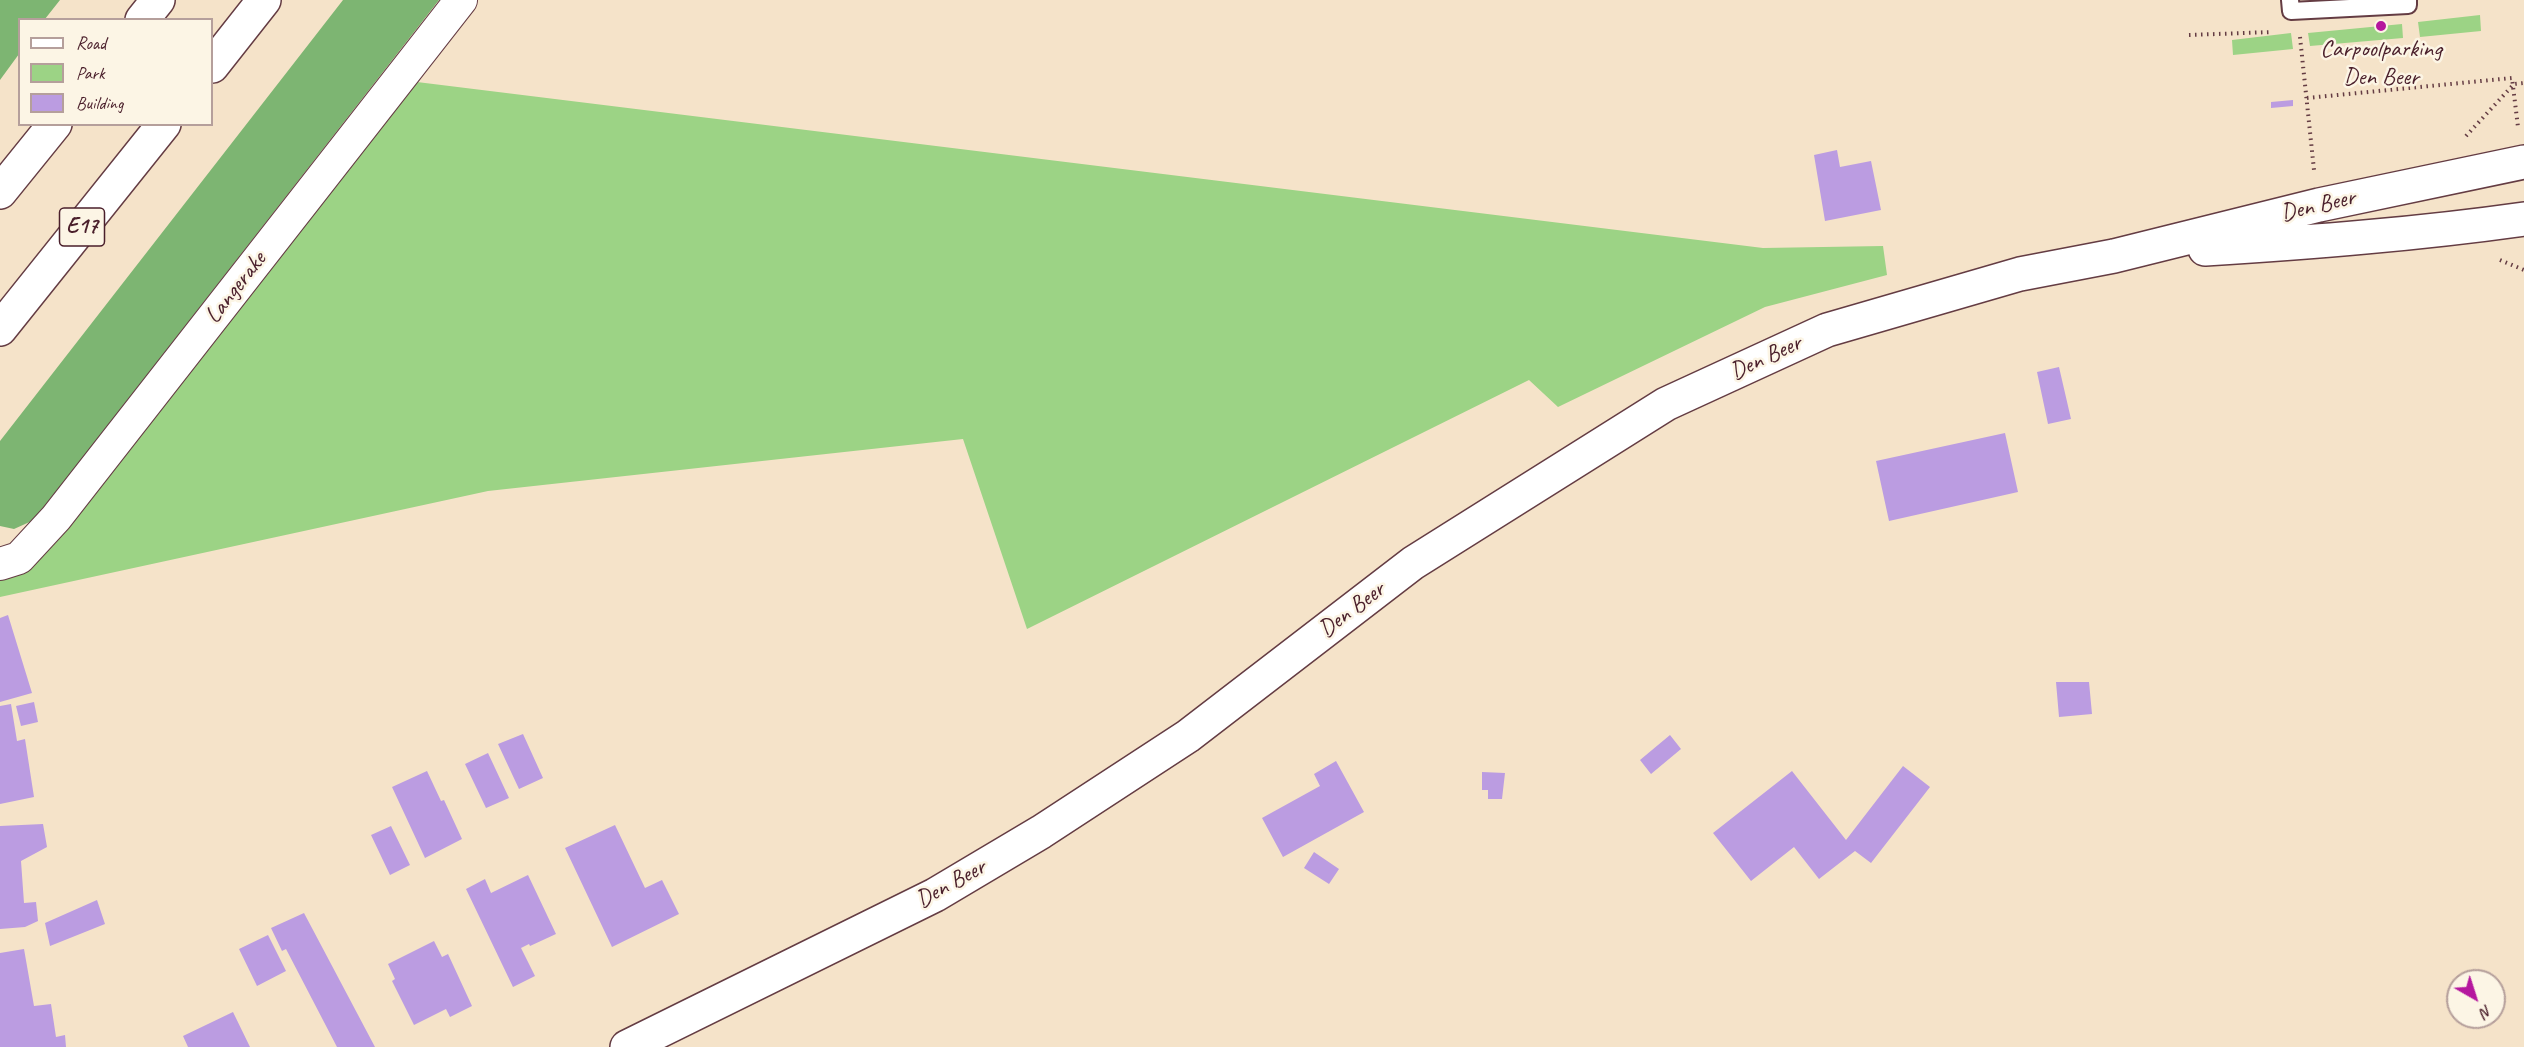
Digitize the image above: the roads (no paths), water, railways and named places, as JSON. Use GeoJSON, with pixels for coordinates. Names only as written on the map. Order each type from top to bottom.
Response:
{"type":"FeatureCollection","features":[{"type":"Feature","properties":{"kind":"main road"},"geometry":{"type":"LineString","coordinates":[[144,18],[158,0]]}},
{"type":"Feature","properties":{"kind":"main road"},"geometry":{"type":"LineString","coordinates":[[213,65],[264,0]]}},
{"type":"Feature","properties":{"kind":"main road"},"geometry":{"type":"LineString","coordinates":[[0,192],[53,126]]}},
{"type":"Feature","properties":{"kind":"main road","name":"E17"},"geometry":{"type":"LineString","coordinates":[[0,329],[162,126]]}},
{"type":"Feature","properties":{"kind":"main road","name":"Den Beer"},"geometry":{"type":"LineString","coordinates":[[627,1047],[935,895],[1041,832],[1188,736],[1413,563],[1666,404],[1827,330],[2020,274],[2114,256],[2319,205],[2524,162]]}},
{"type":"Feature","properties":{"kind":"main road","name":"Den Beer"},"geometry":{"type":"LineString","coordinates":[[2114,256],[2325,241],[2524,219]]}},
{"type":"Feature","properties":{"kind":"street","name":"Langerake"},"geometry":{"type":"LineString","coordinates":[[0,564],[19,558],[56,518],[461,0]]}},
{"type":"Feature","properties":{"kind":"lane"},"geometry":{"type":"LineString","coordinates":[[2291,6],[2408,5],[2408,0]]}},
{"type":"Feature","properties":{"kind":"place","name":"Carpoolparking Den Beer"},"geometry":{"type":"Point","coordinates":[2381,26]}}]}
